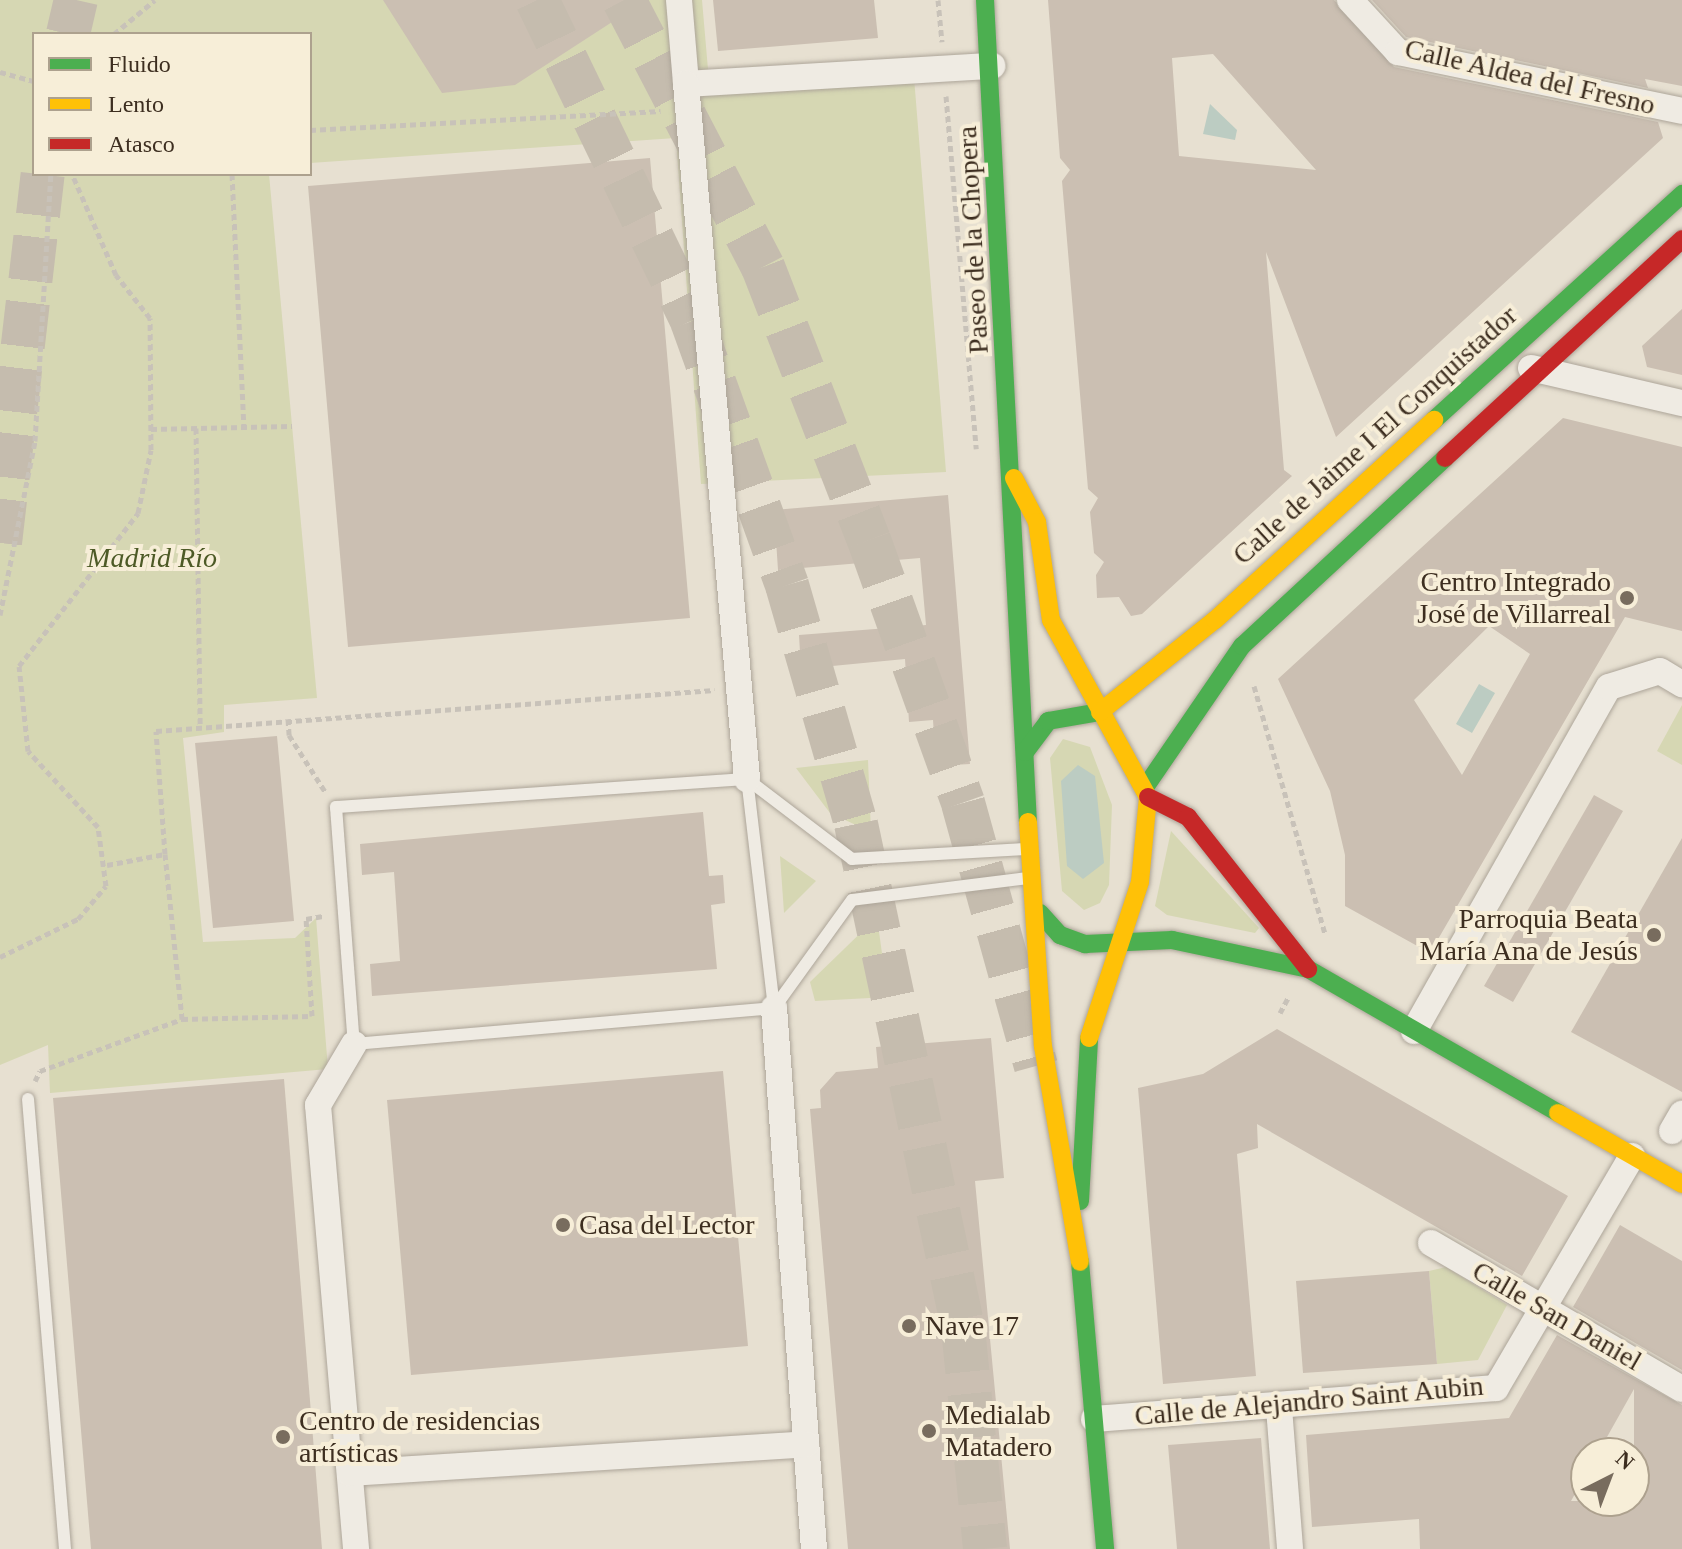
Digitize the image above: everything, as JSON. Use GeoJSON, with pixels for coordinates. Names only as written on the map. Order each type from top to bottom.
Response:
{"type":"FeatureCollection","features":[{"type":"Feature","properties":{"kind":"street"},"geometry":{"type":"LineString","coordinates":[[679,0],[747,779]]}},
{"type":"Feature","properties":{"kind":"street","name":"Paseo de la Chopera"},"geometry":{"type":"LineString","coordinates":[[985,0],[992,66],[1014,478],[1008,521],[1031,849],[1040,913]]}},
{"type":"Feature","properties":{"kind":"street","name":"Calle Aldea del Fresno"},"geometry":{"type":"LineString","coordinates":[[1350,0],[1398,52],[1682,111]]}},
{"type":"Feature","properties":{"kind":"street"},"geometry":{"type":"LineString","coordinates":[[687,97],[992,66]]}},
{"type":"Feature","properties":{"kind":"street","name":"Calle de Jaime I El Conquistador"},"geometry":{"type":"LineString","coordinates":[[1100,712],[1215,620],[1682,194]]}},
{"type":"Feature","properties":{"kind":"street"},"geometry":{"type":"LineString","coordinates":[[1077,1233],[1087,1044],[1118,939],[1140,882],[1147,792],[1242,646],[1682,239]]}},
{"type":"Feature","properties":{"kind":"street"},"geometry":{"type":"LineString","coordinates":[[1482,375],[1543,366],[1682,403]]}},
{"type":"Feature","properties":{"kind":"street","name":"Paseo de la Chopera"},"geometry":{"type":"LineString","coordinates":[[1014,478],[1037,522],[1051,620],[1147,792]]}},
{"type":"Feature","properties":{"kind":"street"},"geometry":{"type":"LineString","coordinates":[[1414,1031],[1609,687],[1660,671],[1682,684]]}},
{"type":"Feature","properties":{"kind":"street"},"geometry":{"type":"LineString","coordinates":[[1025,752],[1048,721],[1100,712]]}},
{"type":"Feature","properties":{"kind":"street"},"geometry":{"type":"LineString","coordinates":[[1147,792],[1188,817],[1308,969]]}},
{"type":"Feature","properties":{"kind":"street"},"geometry":{"type":"LineString","coordinates":[[1040,913],[1060,935],[1085,944],[1118,939],[1232,948],[1308,969],[1682,1184]]}},
{"type":"Feature","properties":{"kind":"street"},"geometry":{"type":"LineString","coordinates":[[1040,913],[1043,1046],[1077,1233],[1105,1549]]}},
{"type":"Feature","properties":{"kind":"street"},"geometry":{"type":"LineString","coordinates":[[774,1008],[814,1549]]}},
{"type":"Feature","properties":{"kind":"street"},"geometry":{"type":"LineString","coordinates":[[354,1044],[318,1105],[356,1549]]}},
{"type":"Feature","properties":{"kind":"street","name":"Calle de Alejandro Saint Aubin"},"geometry":{"type":"LineString","coordinates":[[1094,1419],[1279,1408],[1496,1388],[1541,1306],[1632,1156]]}},
{"type":"Feature","properties":{"kind":"street","name":"Calle San Daniel"},"geometry":{"type":"LineString","coordinates":[[1431,1243],[1682,1389]]}},
{"type":"Feature","properties":{"kind":"street"},"geometry":{"type":"LineString","coordinates":[[1279,1408],[1290,1549]]}},
{"type":"Feature","properties":{"kind":"street"},"geometry":{"type":"LineString","coordinates":[[350,1473],[806,1444]]}},
{"type":"Feature","properties":{"kind":"lane"},"geometry":{"type":"LineString","coordinates":[[747,779],[774,1008]]}},
{"type":"Feature","properties":{"kind":"lane"},"geometry":{"type":"LineString","coordinates":[[1031,849],[852,859],[747,779],[336,807],[354,1044],[774,1008],[852,900],[1035,878]]}},
{"type":"Feature","properties":{"kind":"lane"},"geometry":{"type":"LineString","coordinates":[[28,1099],[65,1549]]}},
{"type":"Feature","properties":{"kind":"path"},"geometry":{"type":"LineString","coordinates":[[116,32],[155,0]]}},
{"type":"Feature","properties":{"kind":"path"},"geometry":{"type":"LineString","coordinates":[[0,72],[32,80]]}},
{"type":"Feature","properties":{"kind":"path"},"geometry":{"type":"LineString","coordinates":[[312,130],[687,97]]}},
{"type":"Feature","properties":{"kind":"path"},"geometry":{"type":"LineString","coordinates":[[0,615],[35,441],[51,176]]}},
{"type":"Feature","properties":{"kind":"path"},"geometry":{"type":"LineString","coordinates":[[0,957],[78,919],[106,886],[107,865],[98,827],[28,751],[19,666],[146,499],[151,429],[150,318],[116,275],[73,176]]}},
{"type":"Feature","properties":{"kind":"path"},"geometry":{"type":"LineString","coordinates":[[232,176],[244,427]]}},
{"type":"Feature","properties":{"kind":"path"},"geometry":{"type":"LineString","coordinates":[[151,429],[292,426]]}},
{"type":"Feature","properties":{"kind":"path"},"geometry":{"type":"LineString","coordinates":[[196,428],[200,727]]}},
{"type":"Feature","properties":{"kind":"path"},"geometry":{"type":"LineString","coordinates":[[1249,671],[1327,943]]}},
{"type":"Feature","properties":{"kind":"path"},"geometry":{"type":"LineString","coordinates":[[182,1019],[156,731],[288,719],[739,689]]}},
{"type":"Feature","properties":{"kind":"path"},"geometry":{"type":"LineString","coordinates":[[288,719],[289,735],[336,807]]}},
{"type":"Feature","properties":{"kind":"path"},"geometry":{"type":"LineString","coordinates":[[107,865],[165,854]]}},
{"type":"Feature","properties":{"kind":"path"},"geometry":{"type":"LineString","coordinates":[[28,1099],[40,1071],[182,1019],[312,1016],[307,916],[344,916]]}},
{"type":"Feature","properties":{"kind":"green space","name":"Madrid Río"},"geometry":{"type":"Polygon","coordinates":[[[0,0],[702,0],[709,81],[913,65],[946,472],[701,484],[676,138],[312,163],[312,32],[32,32],[32,176],[269,176],[317,698],[224,705],[224,732],[183,738],[203,942],[295,938],[316,918],[328,1069],[50,1093],[48,1045],[0,1065],[0,0]]]}},
{"type":"Feature","properties":{"kind":"green space"},"geometry":{"type":"Polygon","coordinates":[[[1682,705],[1682,765],[1657,751],[1682,705]]]}},
{"type":"Feature","properties":{"kind":"green space"},"geometry":{"type":"Polygon","coordinates":[[[1063,739],[1090,747],[1112,805],[1109,885],[1100,903],[1084,910],[1062,891],[1050,758],[1063,739]]]}},
{"type":"Feature","properties":{"kind":"green space"},"geometry":{"type":"Polygon","coordinates":[[[868,760],[871,832],[830,813],[796,768],[868,760]]]}},
{"type":"Feature","properties":{"kind":"green space"},"geometry":{"type":"Polygon","coordinates":[[[1171,831],[1259,928],[1255,933],[1167,915],[1155,906],[1171,831]]]}},
{"type":"Feature","properties":{"kind":"green space"},"geometry":{"type":"Polygon","coordinates":[[[780,856],[816,881],[784,913],[780,856]]]}},
{"type":"Feature","properties":{"kind":"green space"},"geometry":{"type":"Polygon","coordinates":[[[877,917],[888,997],[815,1001],[810,982],[877,917]]]}},
{"type":"Feature","properties":{"kind":"green space"},"geometry":{"type":"Polygon","coordinates":[[[1446,1267],[1507,1305],[1478,1360],[1437,1364],[1429,1271],[1446,1267]]]}},
{"type":"Feature","properties":{"kind":"shaded area"},"geometry":{"type":"Polygon","coordinates":[[[1210,104],[1237,130],[1235,140],[1203,134],[1210,104]]]}},
{"type":"Feature","properties":{"kind":"shaded area"},"geometry":{"type":"Polygon","coordinates":[[[1479,684],[1495,693],[1472,733],[1456,724],[1479,684]]]}},
{"type":"Feature","properties":{"kind":"shaded area"},"geometry":{"type":"Polygon","coordinates":[[[1078,765],[1095,776],[1104,863],[1083,879],[1067,866],[1061,781],[1078,765]]]}},
{"type":"Feature","properties":{"kind":"building"},"geometry":{"type":"Polygon","coordinates":[[[383,0],[646,0],[515,85],[442,93],[383,0]]]}},
{"type":"Feature","properties":{"kind":"building"},"geometry":{"type":"Polygon","coordinates":[[[713,0],[874,0],[878,38],[718,51],[713,0]]]}},
{"type":"Feature","properties":{"kind":"building"},"geometry":{"type":"Polygon","coordinates":[[[1048,0],[1334,0],[1394,67],[1658,122],[1663,138],[1336,437],[1266,252],[1284,470],[1292,476],[1142,614],[1131,616],[1119,597],[1097,598],[1096,575],[1104,562],[1094,553],[1090,512],[1098,498],[1088,489],[1062,181],[1070,170],[1060,158],[1048,0]],[[1213,54],[1172,58],[1179,156],[1316,170],[1213,54]]]}},
{"type":"Feature","properties":{"kind":"building"},"geometry":{"type":"Polygon","coordinates":[[[1372,0],[1682,0],[1682,86],[1645,79],[1648,88],[1406,37],[1372,0]]]}},
{"type":"Feature","properties":{"kind":"building"},"geometry":{"type":"Polygon","coordinates":[[[650,158],[690,618],[348,647],[308,186],[650,158]]]}},
{"type":"Feature","properties":{"kind":"building"},"geometry":{"type":"Polygon","coordinates":[[[1682,309],[1682,375],[1647,367],[1642,346],[1682,309]]]}},
{"type":"Feature","properties":{"kind":"building"},"geometry":{"type":"Polygon","coordinates":[[[1563,418],[1682,447],[1682,631],[1625,617],[1430,953],[1345,906],[1345,855],[1330,791],[1278,679],[1563,418]],[[1489,626],[1414,700],[1462,775],[1530,654],[1489,626]]]}},
{"type":"Feature","properties":{"kind":"building"},"geometry":{"type":"Polygon","coordinates":[[[948,495],[970,764],[936,766],[933,720],[909,722],[905,659],[801,669],[799,635],[926,625],[920,558],[778,570],[774,510],[948,495]]]}},
{"type":"Feature","properties":{"kind":"building"},"geometry":{"type":"Polygon","coordinates":[[[277,736],[294,921],[213,928],[195,743],[277,736]]]}},
{"type":"Feature","properties":{"kind":"building"},"geometry":{"type":"Polygon","coordinates":[[[1594,795],[1623,811],[1513,1002],[1484,986],[1594,795]]]}},
{"type":"Feature","properties":{"kind":"building"},"geometry":{"type":"Polygon","coordinates":[[[703,812],[709,876],[723,875],[725,903],[711,905],[717,969],[372,996],[370,964],[400,961],[394,872],[362,875],[360,844],[703,812]]]}},
{"type":"Feature","properties":{"kind":"building","name":"Parroquia Beata María Ana de Jesús"},"geometry":{"type":"Polygon","coordinates":[[[1682,838],[1682,1092],[1571,1032],[1682,838]]]}},
{"type":"Feature","properties":{"kind":"building"},"geometry":{"type":"Polygon","coordinates":[[[1277,1029],[1568,1196],[1522,1276],[1257,1124],[1258,1148],[1237,1154],[1256,1376],[1163,1384],[1138,1088],[1203,1074],[1277,1029]]]}},
{"type":"Feature","properties":{"kind":"building","name":"Nave 17"},"geometry":{"type":"Polygon","coordinates":[[[991,1038],[1004,1178],[975,1181],[1010,1549],[848,1549],[810,1109],[821,1108],[820,1090],[836,1072],[878,1068],[876,1047],[991,1038]]]}},
{"type":"Feature","properties":{"kind":"building","name":"Casa del Lector"},"geometry":{"type":"Polygon","coordinates":[[[723,1071],[748,1346],[411,1375],[387,1100],[723,1071]]]}},
{"type":"Feature","properties":{"kind":"building"},"geometry":{"type":"Polygon","coordinates":[[[284,1079],[322,1549],[91,1549],[53,1098],[284,1079]]]}},
{"type":"Feature","properties":{"kind":"building"},"geometry":{"type":"Polygon","coordinates":[[[1620,1225],[1682,1261],[1682,1370],[1573,1307],[1620,1225]]]}},
{"type":"Feature","properties":{"kind":"building"},"geometry":{"type":"Polygon","coordinates":[[[1429,1271],[1437,1364],[1303,1373],[1296,1281],[1429,1271]]]}},
{"type":"Feature","properties":{"kind":"building"},"geometry":{"type":"Polygon","coordinates":[[[1557,1335],[1682,1405],[1682,1549],[1420,1549],[1419,1519],[1312,1527],[1306,1435],[1509,1418],[1557,1335]]]}},
{"type":"Feature","properties":{"kind":"building"},"geometry":{"type":"Polygon","coordinates":[[[1261,1438],[1270,1549],[1177,1549],[1168,1445],[1261,1438]]]}},
{"type":"Feature","properties":{"kind":"tunnel"},"geometry":{"type":"LineString","coordinates":[[68,32],[76,0]]}},
{"type":"Feature","properties":{"kind":"tunnel"},"geometry":{"type":"LineString","coordinates":[[537,0],[692,321],[787,585],[856,824],[963,1328],[985,1549]]}},
{"type":"Feature","properties":{"kind":"tunnel"},"geometry":{"type":"LineString","coordinates":[[624,0],[763,267],[869,540],[963,803],[1036,1066]]}},
{"type":"Feature","properties":{"kind":"tunnel"},"geometry":{"type":"LineString","coordinates":[[0,543],[43,176]]}},
{"type":"Feature","properties":{"kind":"traffic: fast"},"geometry":{"type":"LineString","coordinates":[[985,0],[1028,822]]}},
{"type":"Feature","properties":{"kind":"traffic: fast"},"geometry":{"type":"LineString","coordinates":[[1434,420],[1682,194]]}},
{"type":"Feature","properties":{"kind":"traffic: fast"},"geometry":{"type":"LineString","coordinates":[[1146,786],[1242,646],[1445,458]]}},
{"type":"Feature","properties":{"kind":"traffic: fast"},"geometry":{"type":"LineString","coordinates":[[1025,752],[1048,721],[1100,712]]}},
{"type":"Feature","properties":{"kind":"traffic: fast"},"geometry":{"type":"LineString","coordinates":[[1040,913],[1060,935],[1085,944],[1172,940],[1308,969],[1558,1113]]}},
{"type":"Feature","properties":{"kind":"traffic: fast"},"geometry":{"type":"LineString","coordinates":[[1080,1201],[1089,1038]]}},
{"type":"Feature","properties":{"kind":"traffic: fast"},"geometry":{"type":"LineString","coordinates":[[1080,1262],[1105,1549]]}},
{"type":"Feature","properties":{"kind":"traffic: slow"},"geometry":{"type":"LineString","coordinates":[[1100,712],[1215,620],[1434,420]]}},
{"type":"Feature","properties":{"kind":"traffic: slow"},"geometry":{"type":"LineString","coordinates":[[1014,478],[1037,522],[1051,620],[1148,797],[1140,882],[1089,1038]]}},
{"type":"Feature","properties":{"kind":"traffic: slow"},"geometry":{"type":"LineString","coordinates":[[1028,822],[1043,1046],[1080,1262]]}},
{"type":"Feature","properties":{"kind":"traffic: slow"},"geometry":{"type":"LineString","coordinates":[[1558,1113],[1682,1184]]}},
{"type":"Feature","properties":{"kind":"traffic: jam"},"geometry":{"type":"LineString","coordinates":[[1445,458],[1682,239]]}},
{"type":"Feature","properties":{"kind":"traffic: jam"},"geometry":{"type":"LineString","coordinates":[[1148,797],[1188,817],[1308,969]]}},
{"type":"Feature","properties":{"kind":"place","name":"Centro Integrado José de Villarreal"},"geometry":{"type":"Point","coordinates":[1627,598]}},
{"type":"Feature","properties":{"kind":"place","name":"Parroquia Beata María Ana de Jesús"},"geometry":{"type":"Point","coordinates":[1654,935]}},
{"type":"Feature","properties":{"kind":"place","name":"Casa del Lector"},"geometry":{"type":"Point","coordinates":[563,1225]}},
{"type":"Feature","properties":{"kind":"place","name":"Nave 17"},"geometry":{"type":"Point","coordinates":[909,1326]}},
{"type":"Feature","properties":{"kind":"place","name":"Medialab Matadero"},"geometry":{"type":"Point","coordinates":[929,1431]}},
{"type":"Feature","properties":{"kind":"place","name":"Centro de residencias artísticas"},"geometry":{"type":"Point","coordinates":[283,1437]}}]}
